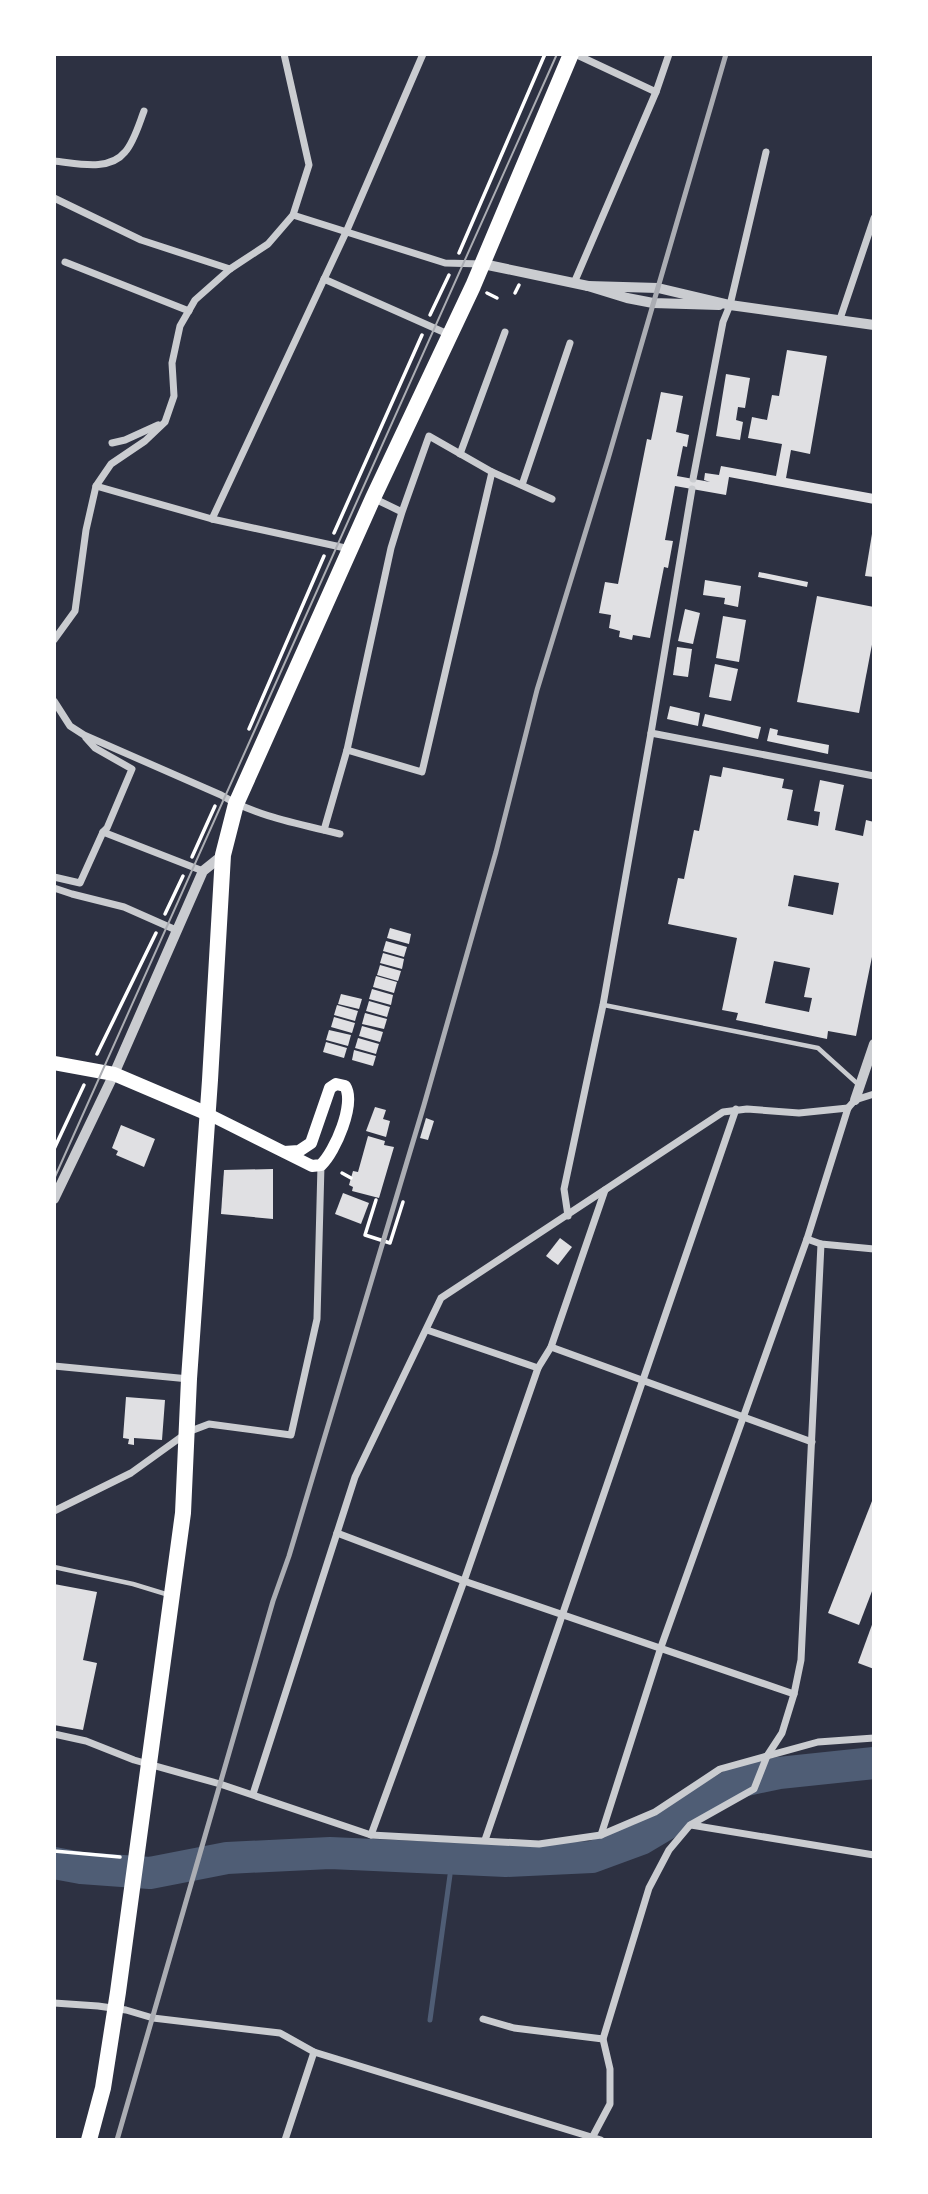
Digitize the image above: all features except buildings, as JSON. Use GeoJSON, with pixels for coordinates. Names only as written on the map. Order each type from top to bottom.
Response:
{"type":"FeatureCollection","features":[{"type":"Feature","properties":{"kind":"highway"},"geometry":{"type":"LineString","coordinates":[[89,2140],[103,2088],[116,2009],[183,1513],[189,1379],[223,855],[236,804],[373,498],[483,264],[573,54]]}},
{"type":"Feature","properties":{"kind":"main road"},"geometry":{"type":"LineString","coordinates":[[54,1063],[114,1074],[208,1114],[284,1152],[312,1166],[321,1165],[335,1145],[349,1103],[350,1094],[345,1086],[336,1084],[330,1088],[311,1143],[299,1151],[284,1152]]}},
{"type":"Feature","properties":{"kind":"street"},"geometry":{"type":"LineString","coordinates":[[54,640],[75,611],[86,530],[96,486],[111,464],[145,441],[165,422],[174,396],[172,363],[180,326],[195,300],[230,270],[268,244],[293,215],[309,165],[284,54]]}},
{"type":"Feature","properties":{"kind":"street"},"geometry":{"type":"LineString","coordinates":[[212,519],[347,230],[423,54]]}},
{"type":"Feature","properties":{"kind":"street"},"geometry":{"type":"LineString","coordinates":[[573,54],[656,92]]}},
{"type":"Feature","properties":{"kind":"street"},"geometry":{"type":"LineString","coordinates":[[574,283],[656,92],[669,54]]}},
{"type":"Feature","properties":{"kind":"street"},"geometry":{"type":"LineString","coordinates":[[54,161],[92,165],[110,162],[125,153],[144,111]]}},
{"type":"Feature","properties":{"kind":"street"},"geometry":{"type":"LineString","coordinates":[[693,479],[723,322],[766,152]]}},
{"type":"Feature","properties":{"kind":"street"},"geometry":{"type":"LineString","coordinates":[[54,198],[141,240],[230,270]]}},
{"type":"Feature","properties":{"kind":"street"},"geometry":{"type":"LineString","coordinates":[[293,215],[450,263],[483,264],[653,303],[728,305],[874,325]]}},
{"type":"Feature","properties":{"kind":"street"},"geometry":{"type":"LineString","coordinates":[[840,319],[874,218]]}},
{"type":"Feature","properties":{"kind":"street"},"geometry":{"type":"LineString","coordinates":[[65,262],[189,311]]}},
{"type":"Feature","properties":{"kind":"street"},"geometry":{"type":"LineString","coordinates":[[324,279],[451,335]]}},
{"type":"Feature","properties":{"kind":"street"},"geometry":{"type":"LineString","coordinates":[[460,454],[505,332]]}},
{"type":"Feature","properties":{"kind":"street"},"geometry":{"type":"LineString","coordinates":[[522,485],[570,343]]}},
{"type":"Feature","properties":{"kind":"street"},"geometry":{"type":"LineString","coordinates":[[112,443],[165,422]]}},
{"type":"Feature","properties":{"kind":"street"},"geometry":{"type":"LineString","coordinates":[[324,830],[346,750],[391,548],[429,436],[492,472],[552,499]]}},
{"type":"Feature","properties":{"kind":"street"},"geometry":{"type":"LineString","coordinates":[[346,750],[422,772],[492,472]]}},
{"type":"Feature","properties":{"kind":"street"},"geometry":{"type":"LineString","coordinates":[[96,486],[212,519],[350,549]]}},
{"type":"Feature","properties":{"kind":"street"},"geometry":{"type":"LineString","coordinates":[[568,1216],[564,1189],[603,1004],[692,489]]}},
{"type":"Feature","properties":{"kind":"street"},"geometry":{"type":"LineString","coordinates":[[373,498],[402,512]]}},
{"type":"Feature","properties":{"kind":"street"},"geometry":{"type":"LineString","coordinates":[[55,706],[70,726],[84,735],[236,804],[340,834]]}},
{"type":"Feature","properties":{"kind":"street"},"geometry":{"type":"LineString","coordinates":[[651,733],[874,776]]}},
{"type":"Feature","properties":{"kind":"street"},"geometry":{"type":"LineString","coordinates":[[54,877],[80,883],[132,769],[95,748],[84,735]]}},
{"type":"Feature","properties":{"kind":"street"},"geometry":{"type":"LineString","coordinates":[[103,832],[203,871]]}},
{"type":"Feature","properties":{"kind":"street"},"geometry":{"type":"LineString","coordinates":[[54,1199],[114,1074],[203,871],[223,855]]}},
{"type":"Feature","properties":{"kind":"street"},"geometry":{"type":"LineString","coordinates":[[54,888],[124,907],[176,930]]}},
{"type":"Feature","properties":{"kind":"street"},"geometry":{"type":"LineString","coordinates":[[601,1835],[662,1647],[874,1044]]}},
{"type":"Feature","properties":{"kind":"street"},"geometry":{"type":"LineString","coordinates":[[253,1794],[355,1477],[441,1298],[723,1112],[736,1109],[799,1112],[851,1104],[874,1094]]}},
{"type":"Feature","properties":{"kind":"street"},"geometry":{"type":"LineString","coordinates":[[485,1840],[736,1109]]}},
{"type":"Feature","properties":{"kind":"street"},"geometry":{"type":"LineString","coordinates":[[54,1511],[131,1473],[188,1432],[209,1424],[291,1435],[317,1319],[321,1165]]}},
{"type":"Feature","properties":{"kind":"street"},"geometry":{"type":"LineString","coordinates":[[371,1835],[538,1368],[551,1347],[606,1190]]}},
{"type":"Feature","properties":{"kind":"street"},"geometry":{"type":"LineString","coordinates":[[807,1239],[821,1244],[874,1249]]}},
{"type":"Feature","properties":{"kind":"street"},"geometry":{"type":"LineString","coordinates":[[54,2003],[116,2009],[153,2018],[280,2033],[314,2052],[591,2137],[610,2104],[610,2069],[603,2039],[649,1888],[669,1850],[690,1825],[754,1789],[767,1756],[782,1733],[794,1694],[801,1660],[821,1244]]}},
{"type":"Feature","properties":{"kind":"street"},"geometry":{"type":"LineString","coordinates":[[426,1329],[538,1368]]}},
{"type":"Feature","properties":{"kind":"street"},"geometry":{"type":"LineString","coordinates":[[551,1347],[812,1442]]}},
{"type":"Feature","properties":{"kind":"street"},"geometry":{"type":"LineString","coordinates":[[54,1366],[189,1379]]}},
{"type":"Feature","properties":{"kind":"street"},"geometry":{"type":"LineString","coordinates":[[337,1533],[464,1581],[794,1694]]}},
{"type":"Feature","properties":{"kind":"street"},"geometry":{"type":"LineString","coordinates":[[54,1734],[86,1741],[148,1764],[253,1794],[371,1835],[539,1844],[601,1835],[655,1812],[720,1769],[818,1742],[874,1738]]}},
{"type":"Feature","properties":{"kind":"street"},"geometry":{"type":"LineString","coordinates":[[690,1825],[874,1855]]}},
{"type":"Feature","properties":{"kind":"street"},"geometry":{"type":"LineString","coordinates":[[483,2019],[514,2028],[603,2039]]}},
{"type":"Feature","properties":{"kind":"street"},"geometry":{"type":"LineString","coordinates":[[285,2140],[314,2052]]}},
{"type":"Feature","properties":{"kind":"lane"},"geometry":{"type":"LineString","coordinates":[[603,1004],[818,1048],[860,1086]]}},
{"type":"Feature","properties":{"kind":"lane"},"geometry":{"type":"LineString","coordinates":[[54,1567],[133,1584],[171,1596]]}},
{"type":"Feature","properties":{"kind":"path"},"geometry":{"type":"LineString","coordinates":[[248,732],[450,274],[450,263],[461,250],[545,54]]}},
{"type":"Feature","properties":{"kind":"path"},"geometry":{"type":"LineString","coordinates":[[97,1054],[221,795]]}},
{"type":"Feature","properties":{"kind":"path"},"geometry":{"type":"LineString","coordinates":[[54,1149],[84,1085]]}},
{"type":"Feature","properties":{"kind":"path"},"geometry":{"type":"LineString","coordinates":[[342,1173],[351,1178]]}},
{"type":"Feature","properties":{"kind":"path"},"geometry":{"type":"LineString","coordinates":[[376,1200],[365,1235],[390,1243],[402,1202]]}},
{"type":"Feature","properties":{"kind":"path"},"geometry":{"type":"LineString","coordinates":[[54,1851],[136,1857]]}},
{"type":"Feature","properties":{"kind":"waterway"},"geometry":{"type":"LineString","coordinates":[[54,1863],[81,1868],[150,1873],[227,1858],[330,1853],[506,1861],[592,1857],[641,1839],[737,1782],[779,1773],[874,1763]]}},
{"type":"Feature","properties":{"kind":"waterway"},"geometry":{"type":"LineString","coordinates":[[430,2020],[450,1875]]}},
{"type":"Feature","properties":{"kind":"tram line"},"geometry":{"type":"LineString","coordinates":[[54,1179],[557,54]]}},
{"type":"Feature","properties":{"kind":"railway"},"geometry":{"type":"LineString","coordinates":[[117,2140],[273,1601],[289,1556],[424,1105],[496,852],[537,690],[608,459],[726,54]]}}]}
